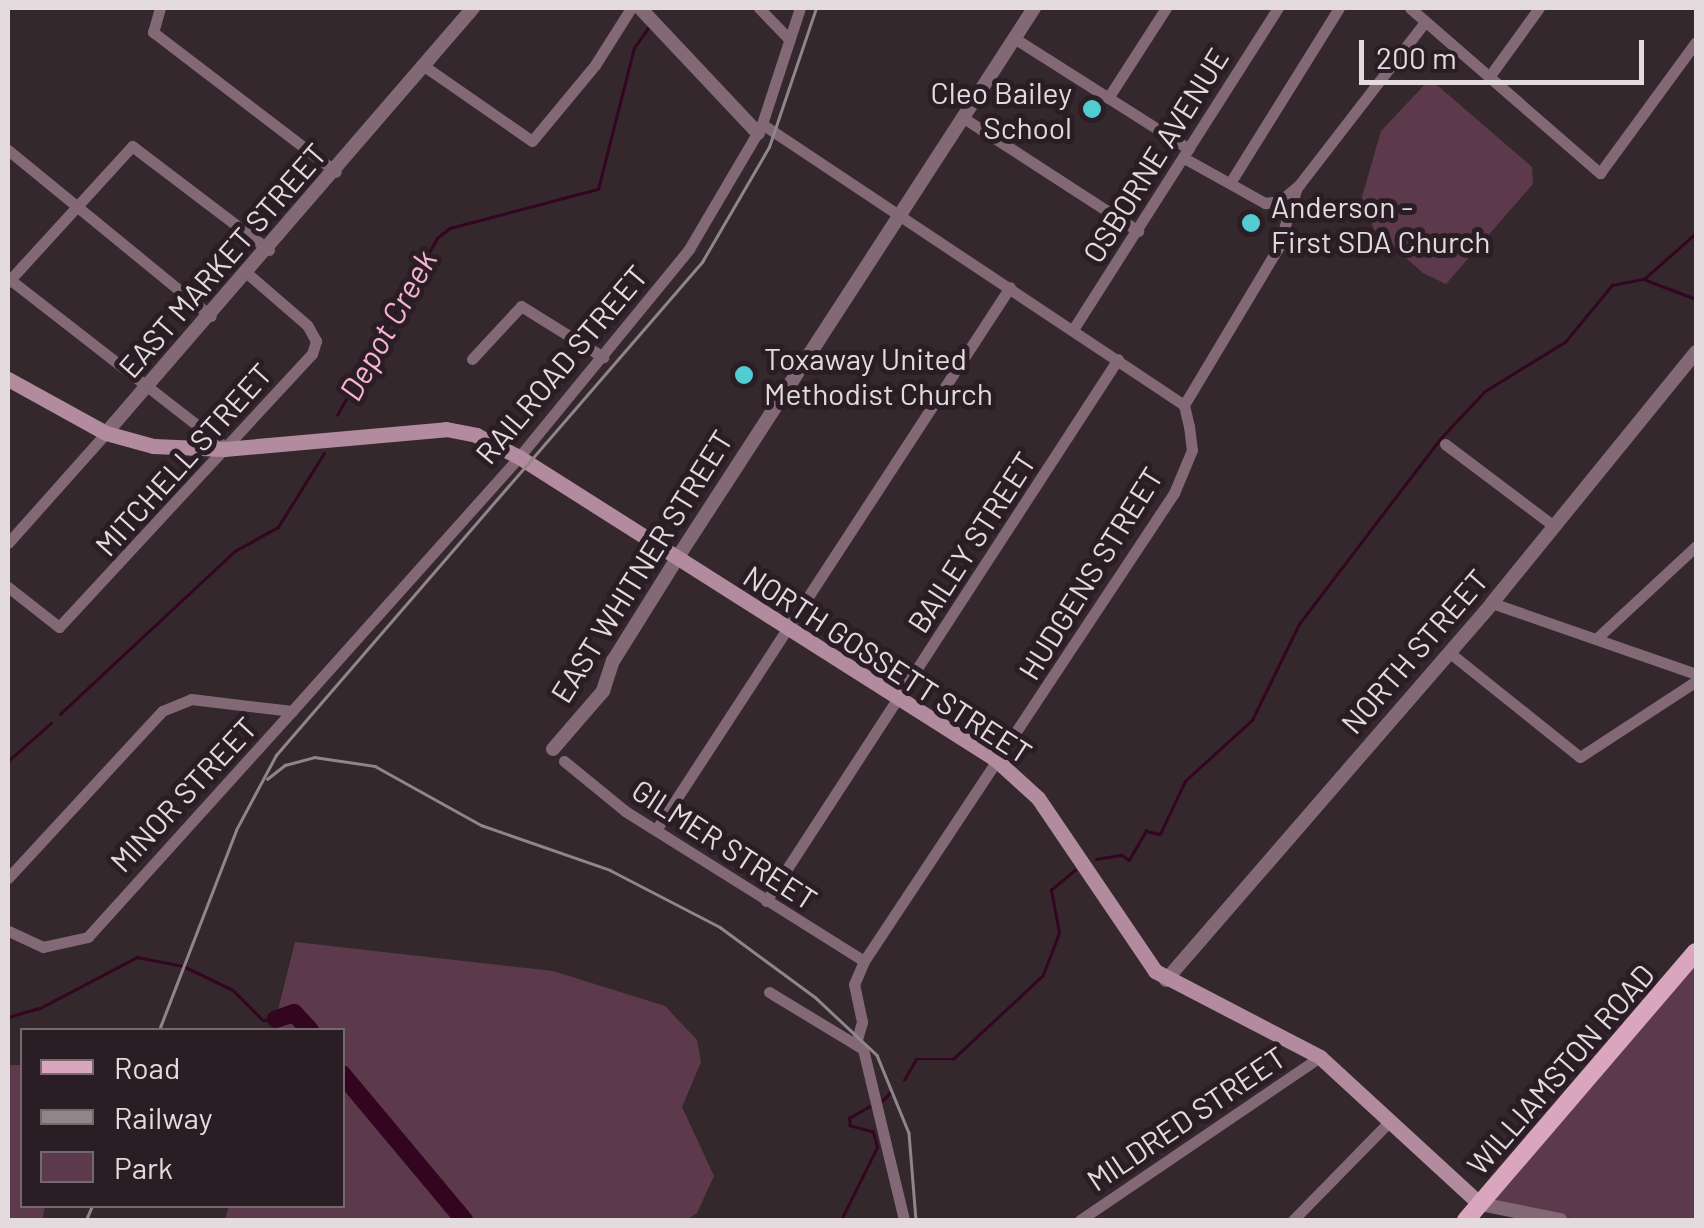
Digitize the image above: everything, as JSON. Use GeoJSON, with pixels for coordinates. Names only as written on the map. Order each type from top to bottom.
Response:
{"type":"FeatureCollection","features":[{"type":"Feature","properties":{"kind":"main road","name":"NORTH GOSSETT STREET"},"geometry":{"type":"LineString","coordinates":[[8,379],[106,433],[153,446],[228,449],[446,430],[476,435],[519,457],[786,631],[998,762],[1038,798],[1140,953],[1166,980],[1320,1057],[1480,1204]]}},
{"type":"Feature","properties":{"kind":"main road","name":"WILLIAMSTON ROAD"},"geometry":{"type":"LineString","coordinates":[[1466,1220],[1696,952]]}},
{"type":"Feature","properties":{"kind":"street"},"geometry":{"type":"LineString","coordinates":[[160,8],[149,27],[336,172]]}},
{"type":"Feature","properties":{"kind":"street","name":"EAST MARKET STREET"},"geometry":{"type":"LineString","coordinates":[[8,543],[248,274],[473,8]]}},
{"type":"Feature","properties":{"kind":"street"},"geometry":{"type":"LineString","coordinates":[[424,66],[532,141],[595,65],[631,8]]}},
{"type":"Feature","properties":{"kind":"street"},"geometry":{"type":"LineString","coordinates":[[759,8],[789,39]]}},
{"type":"Feature","properties":{"kind":"street","name":"RAILROAD STREET"},"geometry":{"type":"LineString","coordinates":[[292,710],[519,457],[689,249],[760,129],[800,8]]}},
{"type":"Feature","properties":{"kind":"street","name":"EAST WHITNER STREET"},"geometry":{"type":"LineString","coordinates":[[553,749],[603,691],[613,662],[676,560],[1034,8]]}},
{"type":"Feature","properties":{"kind":"street"},"geometry":{"type":"LineString","coordinates":[[1108,98],[1166,8]]}},
{"type":"Feature","properties":{"kind":"street","name":"OSBORNE AVENUE"},"geometry":{"type":"LineString","coordinates":[[1074,328],[1278,8]]}},
{"type":"Feature","properties":{"kind":"street"},"geometry":{"type":"LineString","coordinates":[[1230,183],[1339,8]]}},
{"type":"Feature","properties":{"kind":"street"},"geometry":{"type":"LineString","coordinates":[[1410,8],[1589,168],[1602,172],[1696,42]]}},
{"type":"Feature","properties":{"kind":"street"},"geometry":{"type":"LineString","coordinates":[[1489,77],[1539,8]]}},
{"type":"Feature","properties":{"kind":"street"},"geometry":{"type":"LineString","coordinates":[[650,19],[760,129],[901,215],[1184,405],[1278,248],[1298,187],[1426,22]]}},
{"type":"Feature","properties":{"kind":"street"},"geometry":{"type":"LineString","coordinates":[[1014,38],[1265,203],[1298,187]]}},
{"type":"Feature","properties":{"kind":"street"},"geometry":{"type":"LineString","coordinates":[[962,116],[1138,231]]}},
{"type":"Feature","properties":{"kind":"street"},"geometry":{"type":"LineString","coordinates":[[228,449],[151,384],[8,280],[132,146],[268,250]]}},
{"type":"Feature","properties":{"kind":"street"},"geometry":{"type":"LineString","coordinates":[[8,150],[211,316]]}},
{"type":"Feature","properties":{"kind":"street","name":"MITCHELL STREET"},"geometry":{"type":"LineString","coordinates":[[8,587],[60,627],[228,449],[316,342],[307,324],[248,274]]}},
{"type":"Feature","properties":{"kind":"street"},"geometry":{"type":"LineString","coordinates":[[656,830],[1010,286]]}},
{"type":"Feature","properties":{"kind":"street"},"geometry":{"type":"LineString","coordinates":[[472,358],[521,306],[603,357]]}},
{"type":"Feature","properties":{"kind":"street","name":"NORTH STREET"},"geometry":{"type":"LineString","coordinates":[[1166,980],[1492,604],[1696,352]]}},
{"type":"Feature","properties":{"kind":"street","name":"BAILEY STREET"},"geometry":{"type":"LineString","coordinates":[[766,901],[1118,360]]}},
{"type":"Feature","properties":{"kind":"street","name":"HUDGENS STREET"},"geometry":{"type":"LineString","coordinates":[[856,1040],[862,1022],[854,984],[864,961],[1174,493],[1192,450],[1184,405]]}},
{"type":"Feature","properties":{"kind":"street"},"geometry":{"type":"LineString","coordinates":[[1445,444],[1554,526]]}},
{"type":"Feature","properties":{"kind":"street"},"geometry":{"type":"LineString","coordinates":[[1596,639],[1696,546]]}},
{"type":"Feature","properties":{"kind":"street"},"geometry":{"type":"LineString","coordinates":[[1492,604],[1696,678]]}},
{"type":"Feature","properties":{"kind":"street"},"geometry":{"type":"LineString","coordinates":[[1450,652],[1580,758],[1696,678]]}},
{"type":"Feature","properties":{"kind":"street","name":"MINOR STREET"},"geometry":{"type":"LineString","coordinates":[[8,878],[162,711],[191,699],[292,710]]}},
{"type":"Feature","properties":{"kind":"street","name":"MINOR STREET"},"geometry":{"type":"LineString","coordinates":[[8,932],[43,947],[88,937],[188,824],[228,788],[292,710]]}},
{"type":"Feature","properties":{"kind":"street","name":"GILMER STREET"},"geometry":{"type":"LineString","coordinates":[[564,761],[656,830],[864,961]]}},
{"type":"Feature","properties":{"kind":"street"},"geometry":{"type":"LineString","coordinates":[[769,992],[856,1040],[881,1102],[904,1220]]}},
{"type":"Feature","properties":{"kind":"street","name":"MILDRED STREET"},"geometry":{"type":"LineString","coordinates":[[1080,1220],[1320,1057]]}},
{"type":"Feature","properties":{"kind":"street"},"geometry":{"type":"LineString","coordinates":[[1293,1220],[1390,1122]]}},
{"type":"Feature","properties":{"kind":"street"},"geometry":{"type":"LineString","coordinates":[[1480,1204],[1560,1220]]}},
{"type":"Feature","properties":{"kind":"green space"},"geometry":{"type":"Polygon","coordinates":[[[1430,79],[1532,167],[1533,184],[1446,284],[1423,273],[1374,230],[1362,197],[1381,131],[1430,79]]]}},
{"type":"Feature","properties":{"kind":"green space"},"geometry":{"type":"Polygon","coordinates":[[[295,942],[553,971],[665,1006],[697,1040],[701,1062],[682,1107],[714,1176],[697,1213],[686,1220],[225,1220],[228,1208],[345,1208],[345,1028],[274,1028],[295,942]]]}},
{"type":"Feature","properties":{"kind":"green space"},"geometry":{"type":"Polygon","coordinates":[[[1696,952],[1696,1220],[1585,1220],[1480,1204],[1696,952]]]}},
{"type":"Feature","properties":{"kind":"green space"},"geometry":{"type":"Polygon","coordinates":[[[8,1065],[20,1065],[20,1208],[45,1208],[42,1220],[8,1220],[8,1065]]]}},
{"type":"Feature","properties":{"kind":"waterway","name":"Depot Creek"},"geometry":{"type":"LineString","coordinates":[[337,415],[437,238],[450,228],[598,189],[634,48],[650,25]]}},
{"type":"Feature","properties":{"kind":"waterway"},"geometry":{"type":"LineString","coordinates":[[1096,859],[1122,855],[1129,860],[1146,831],[1160,834],[1185,781],[1252,720],[1299,624],[1439,440],[1485,391],[1565,342],[1612,285],[1644,279],[1696,233]]}},
{"type":"Feature","properties":{"kind":"waterway"},"geometry":{"type":"LineString","coordinates":[[1646,280],[1696,299]]}},
{"type":"Feature","properties":{"kind":"waterway","name":"Depot Creek"},"geometry":{"type":"LineString","coordinates":[[60,714],[235,551],[278,527],[324,453]]}},
{"type":"Feature","properties":{"kind":"waterway","name":"Depot Creek"},"geometry":{"type":"LineString","coordinates":[[8,761],[51,723]]}},
{"type":"Feature","properties":{"kind":"waterway"},"geometry":{"type":"LineString","coordinates":[[904,1080],[916,1059],[953,1059],[1043,975],[1059,933],[1051,890],[1075,870]]}},
{"type":"Feature","properties":{"kind":"waterway"},"geometry":{"type":"LineString","coordinates":[[8,1017],[40,1008],[137,957],[183,966],[233,990],[263,1020],[276,1019]]}},
{"type":"Feature","properties":{"kind":"waterway"},"geometry":{"type":"LineString","coordinates":[[276,1019],[294,1013],[308,1028]]}},
{"type":"Feature","properties":{"kind":"waterway"},"geometry":{"type":"LineString","coordinates":[[345,1078],[464,1220]]}},
{"type":"Feature","properties":{"kind":"waterway"},"geometry":{"type":"LineString","coordinates":[[882,1101],[891,1092]]}},
{"type":"Feature","properties":{"kind":"waterway"},"geometry":{"type":"LineString","coordinates":[[841,1220],[877,1147],[873,1132],[850,1126],[849,1118],[870,1106]]}},
{"type":"Feature","properties":{"kind":"railway"},"geometry":{"type":"LineString","coordinates":[[160,1028],[236,830],[276,755],[702,262],[769,147],[816,8]]}},
{"type":"Feature","properties":{"kind":"railway"},"geometry":{"type":"LineString","coordinates":[[267,779],[285,765],[314,757],[375,766],[481,825],[610,870],[720,927],[815,997],[877,1055],[909,1133],[916,1220]]}},
{"type":"Feature","properties":{"kind":"railway"},"geometry":{"type":"LineString","coordinates":[[86,1220],[91,1208]]}},
{"type":"Feature","properties":{"kind":"place","name":"Cleo Bailey School"},"geometry":{"type":"Point","coordinates":[1092,109]}},
{"type":"Feature","properties":{"kind":"place","name":"Anderson - First SDA Church"},"geometry":{"type":"Point","coordinates":[1251,223]}},
{"type":"Feature","properties":{"kind":"place","name":"Toxaway United Methodist Church"},"geometry":{"type":"Point","coordinates":[744,375]}}]}
